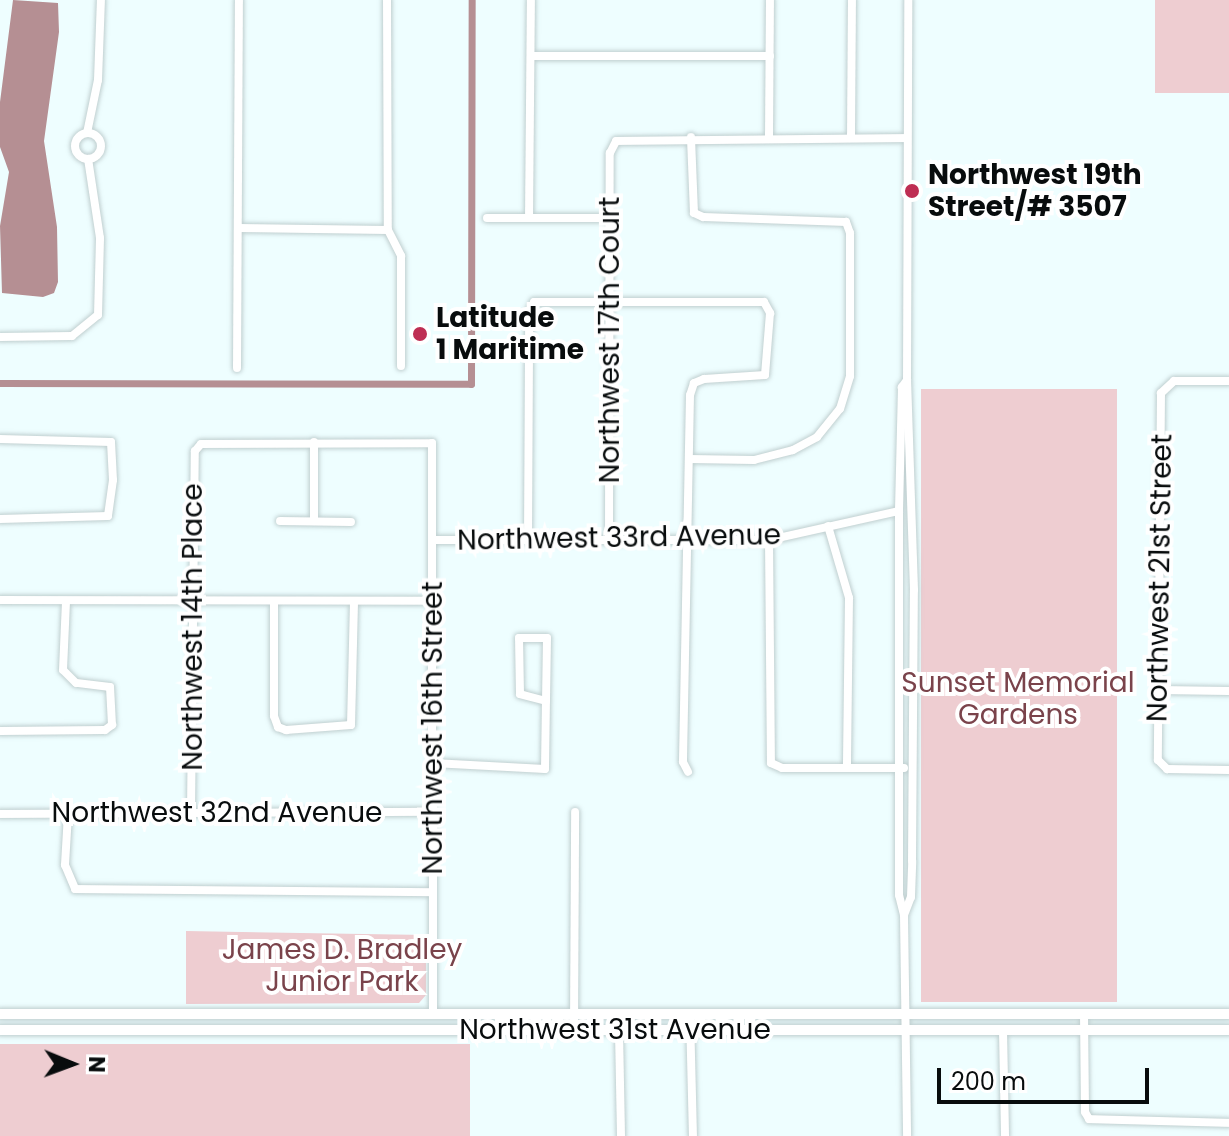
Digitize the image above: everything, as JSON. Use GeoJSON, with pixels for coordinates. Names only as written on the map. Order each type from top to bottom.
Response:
{"type":"FeatureCollection","features":[{"type":"Feature","properties":{"kind":"main road"},"geometry":{"type":"LineString","coordinates":[[414,1028],[433,1013]]}},
{"type":"Feature","properties":{"kind":"main road","name":"Northwest 31st Avenue"},"geometry":{"type":"LineString","coordinates":[[0,1014],[1229,1014]]}},
{"type":"Feature","properties":{"kind":"main road","name":"Northwest 31st Avenue"},"geometry":{"type":"LineString","coordinates":[[0,1030],[1229,1030]]}},
{"type":"Feature","properties":{"kind":"street"},"geometry":{"type":"LineString","coordinates":[[0,337],[72,336],[93,322],[101,310],[100,238],[88,159],[75,146],[87,133],[98,80],[101,0]]}},
{"type":"Feature","properties":{"kind":"street"},"geometry":{"type":"LineString","coordinates":[[237,368],[239,0]]}},
{"type":"Feature","properties":{"kind":"street"},"geometry":{"type":"LineString","coordinates":[[387,0],[388,230],[401,256],[401,366]]}},
{"type":"Feature","properties":{"kind":"street"},"geometry":{"type":"LineString","coordinates":[[529,218],[531,0]]}},
{"type":"Feature","properties":{"kind":"street"},"geometry":{"type":"LineString","coordinates":[[769,138],[770,0]]}},
{"type":"Feature","properties":{"kind":"street"},"geometry":{"type":"LineString","coordinates":[[851,137],[852,0]]}},
{"type":"Feature","properties":{"kind":"street"},"geometry":{"type":"LineString","coordinates":[[904,915],[911,897],[913,768],[913,469],[907,380],[908,0]]}},
{"type":"Feature","properties":{"kind":"street"},"geometry":{"type":"LineString","coordinates":[[531,56],[770,56]]}},
{"type":"Feature","properties":{"kind":"street"},"geometry":{"type":"LineString","coordinates":[[87,133],[100,146],[88,159]]}},
{"type":"Feature","properties":{"kind":"street"},"geometry":{"type":"LineString","coordinates":[[689,459],[754,460],[793,450],[817,437],[840,409],[850,376],[850,233],[846,222],[703,217],[694,213],[691,137],[907,138]]}},
{"type":"Feature","properties":{"kind":"street","name":"Northwest 17th Court"},"geometry":{"type":"LineString","coordinates":[[609,541],[610,153],[616,141],[691,137]]}},
{"type":"Feature","properties":{"kind":"street"},"geometry":{"type":"LineString","coordinates":[[487,218],[610,218]]}},
{"type":"Feature","properties":{"kind":"street"},"geometry":{"type":"LineString","coordinates":[[239,228],[388,230]]}},
{"type":"Feature","properties":{"kind":"street"},"geometry":{"type":"LineString","coordinates":[[528,541],[529,312],[534,302],[610,298],[764,302],[770,313],[765,375],[694,383],[689,459],[683,762],[688,772]]}},
{"type":"Feature","properties":{"kind":"street"},"geometry":{"type":"LineString","coordinates":[[907,380],[902,387],[899,511],[899,895],[904,915],[907,1136]]}},
{"type":"Feature","properties":{"kind":"street","name":"Northwest 21st Street"},"geometry":{"type":"LineString","coordinates":[[1229,381],[1174,381],[1166,385],[1161,393],[1158,760],[1167,769],[1229,770]]}},
{"type":"Feature","properties":{"kind":"street"},"geometry":{"type":"LineString","coordinates":[[0,439],[111,442],[108,516],[0,519]]}},
{"type":"Feature","properties":{"kind":"street"},"geometry":{"type":"LineString","coordinates":[[314,442],[314,521]]}},
{"type":"Feature","properties":{"kind":"street","name":"Northwest 16th Street"},"geometry":{"type":"LineString","coordinates":[[314,442],[432,443],[433,1013]]}},
{"type":"Feature","properties":{"kind":"street","name":"Northwest 14th Place"},"geometry":{"type":"LineString","coordinates":[[191,813],[195,451],[201,444],[314,442]]}},
{"type":"Feature","properties":{"kind":"street","name":"Northwest 33rd Avenue"},"geometry":{"type":"LineString","coordinates":[[432,540],[769,540],[899,511]]}},
{"type":"Feature","properties":{"kind":"street"},"geometry":{"type":"LineString","coordinates":[[280,521],[351,522]]}},
{"type":"Feature","properties":{"kind":"street"},"geometry":{"type":"LineString","coordinates":[[828,526],[849,598],[847,768]]}},
{"type":"Feature","properties":{"kind":"street"},"geometry":{"type":"LineString","coordinates":[[769,540],[771,763],[913,768]]}},
{"type":"Feature","properties":{"kind":"street"},"geometry":{"type":"LineString","coordinates":[[0,600],[432,601]]}},
{"type":"Feature","properties":{"kind":"street"},"geometry":{"type":"LineString","coordinates":[[0,731],[105,730],[112,725],[110,687],[76,683],[63,670],[66,601]]}},
{"type":"Feature","properties":{"kind":"street"},"geometry":{"type":"LineString","coordinates":[[274,601],[278,727],[343,730],[351,725],[354,601]]}},
{"type":"Feature","properties":{"kind":"street"},"geometry":{"type":"LineString","coordinates":[[433,763],[545,769],[547,638],[519,638],[520,694],[546,701]]}},
{"type":"Feature","properties":{"kind":"street"},"geometry":{"type":"LineString","coordinates":[[1159,690],[1229,691]]}},
{"type":"Feature","properties":{"kind":"street","name":"Northwest 32nd Avenue"},"geometry":{"type":"LineString","coordinates":[[0,814],[433,812]]}},
{"type":"Feature","properties":{"kind":"street"},"geometry":{"type":"LineString","coordinates":[[574,1030],[575,812]]}},
{"type":"Feature","properties":{"kind":"street"},"geometry":{"type":"LineString","coordinates":[[68,814],[65,865],[75,889],[433,892]]}},
{"type":"Feature","properties":{"kind":"street"},"geometry":{"type":"LineString","coordinates":[[1084,1014],[1085,1112],[1089,1119],[1229,1123]]}},
{"type":"Feature","properties":{"kind":"street"},"geometry":{"type":"LineString","coordinates":[[690,1015],[693,1136]]}},
{"type":"Feature","properties":{"kind":"street"},"geometry":{"type":"LineString","coordinates":[[1003,1030],[1005,1136]]}},
{"type":"Feature","properties":{"kind":"street"},"geometry":{"type":"LineString","coordinates":[[619,1031],[621,1136]]}},
{"type":"Feature","properties":{"kind":"street"},"geometry":{"type":"LineString","coordinates":[[1181,1122],[1181,1136]]}},
{"type":"Feature","properties":{"kind":"green space"},"geometry":{"type":"Polygon","coordinates":[[[1155,0],[1229,0],[1229,93],[1155,93],[1155,0]]]}},
{"type":"Feature","properties":{"kind":"green space","name":"Sunset Memorial Gardens"},"geometry":{"type":"Polygon","coordinates":[[[921,389],[1117,389],[1117,1002],[921,1002],[921,389]]]}},
{"type":"Feature","properties":{"kind":"green space","name":"James D. Bradley Junior Park"},"geometry":{"type":"Polygon","coordinates":[[[186,931],[426,935],[426,995],[419,1003],[186,1004],[186,931]]]}},
{"type":"Feature","properties":{"kind":"green space"},"geometry":{"type":"Polygon","coordinates":[[[0,1044],[470,1044],[470,1136],[0,1136],[0,1044]]]}},
{"type":"Feature","properties":{"kind":"shaded area"},"geometry":{"type":"Polygon","coordinates":[[[13,0],[58,3],[59,32],[44,141],[57,227],[58,282],[54,293],[43,297],[2,293],[0,226],[9,172],[0,147],[0,102],[13,0]]]}},
{"type":"Feature","properties":{"kind":"waterway"},"geometry":{"type":"LineString","coordinates":[[0,383],[471,384],[472,0]]}},
{"type":"Feature","properties":{"kind":"place","name":"Northwest 19th Street/# 3507"},"geometry":{"type":"Point","coordinates":[912,191]}},
{"type":"Feature","properties":{"kind":"place","name":"Latitude 1 Maritime"},"geometry":{"type":"Point","coordinates":[420,334]}}]}
